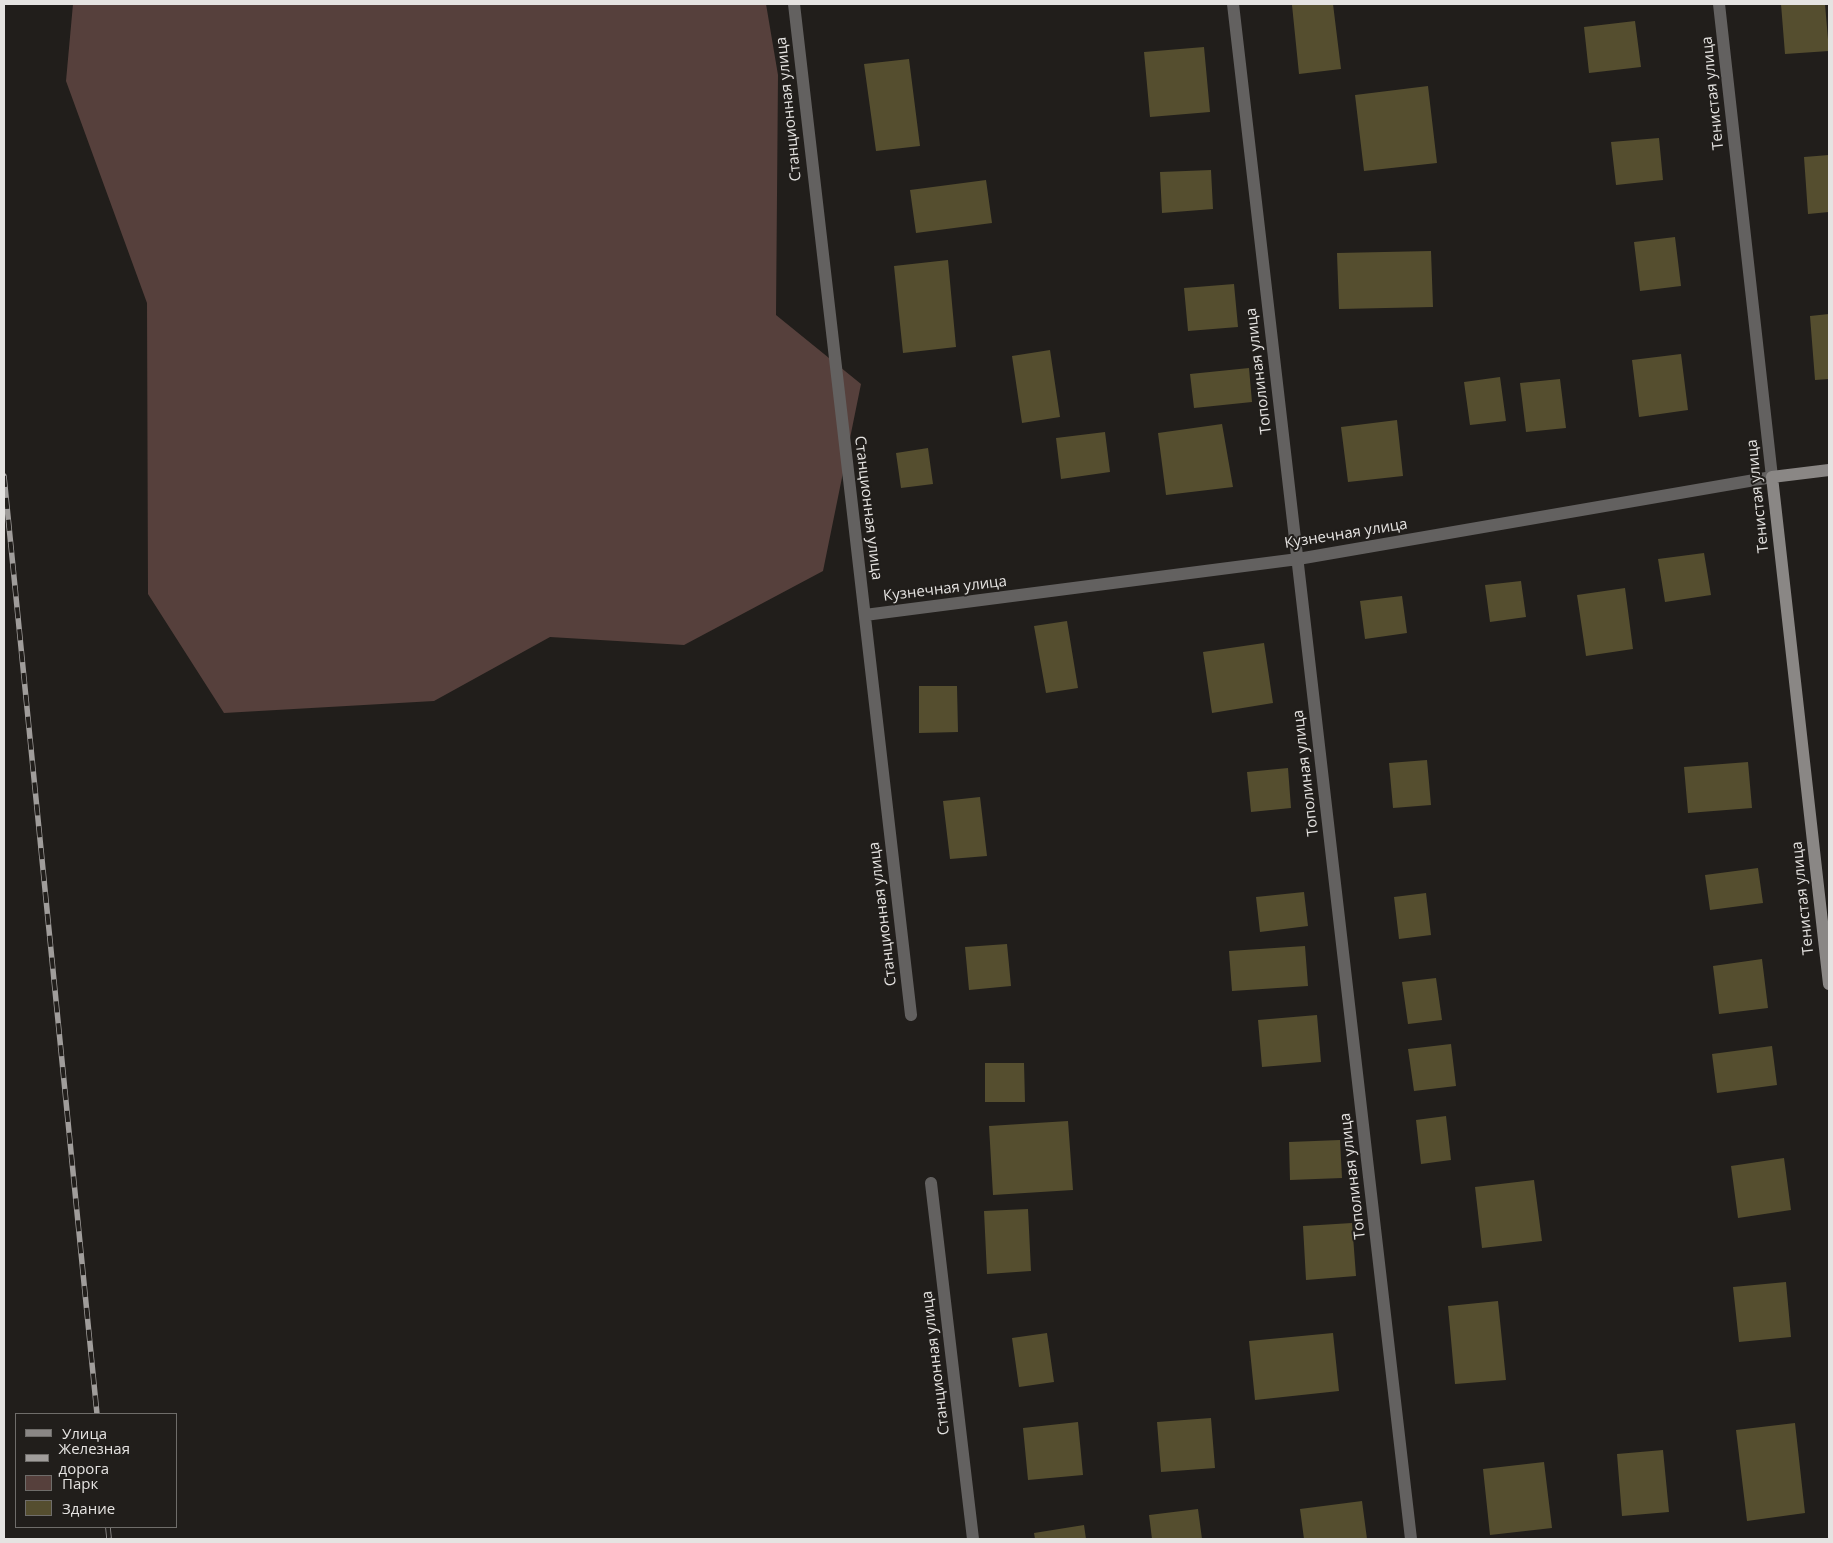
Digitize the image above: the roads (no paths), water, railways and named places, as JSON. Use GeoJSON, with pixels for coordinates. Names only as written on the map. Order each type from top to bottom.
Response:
{"type":"FeatureCollection","features":[{"type":"Feature","properties":{"kind":"street","name":"Станционная улица"},"geometry":{"type":"LineString","coordinates":[[794,4],[852,516],[912,1016]]}},
{"type":"Feature","properties":{"kind":"street","name":"Тополиная улица"},"geometry":{"type":"LineString","coordinates":[[1232,4],[1411,1539]]}},
{"type":"Feature","properties":{"kind":"street","name":"Тенистая улица"},"geometry":{"type":"LineString","coordinates":[[1719,4],[1829,984]]}},
{"type":"Feature","properties":{"kind":"street","name":"Кузнечная улица"},"geometry":{"type":"LineString","coordinates":[[865,615],[1298,559],[1772,477],[1829,470]]}},
{"type":"Feature","properties":{"kind":"street","name":"Станционная улица"},"geometry":{"type":"LineString","coordinates":[[931,1183],[973,1539]]}},
{"type":"Feature","properties":{"kind":"railway"},"geometry":{"type":"LineString","coordinates":[[4,476],[97,1413]]}},
{"type":"Feature","properties":{"kind":"railway"},"geometry":{"type":"LineString","coordinates":[[108,1528],[109,1539]]}}]}
